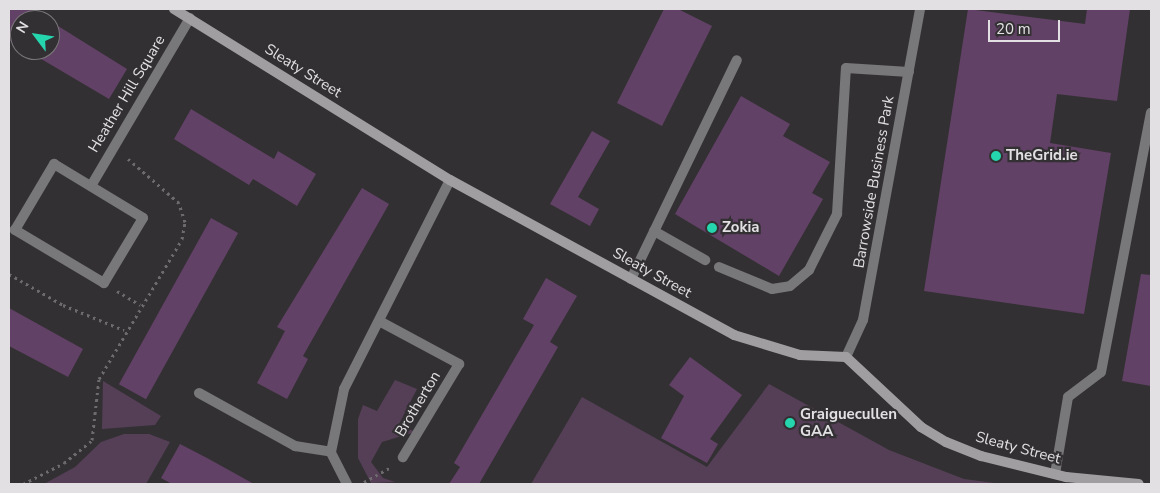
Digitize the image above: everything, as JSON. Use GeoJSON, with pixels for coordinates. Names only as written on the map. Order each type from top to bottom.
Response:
{"type":"FeatureCollection","features":[{"type":"Feature","properties":{"kind":"street","name":"Sleaty Street"},"geometry":{"type":"LineString","coordinates":[[174,9],[450,180],[734,335],[800,355],[846,357],[921,427],[946,442],[1079,481],[1140,484]]}},
{"type":"Feature","properties":{"kind":"street","name":"Barrowside Business Park"},"geometry":{"type":"LineString","coordinates":[[846,357],[863,320],[920,9]]}},
{"type":"Feature","properties":{"kind":"street","name":"Heather Hill Square"},"geometry":{"type":"LineString","coordinates":[[91,186],[190,18]]}},
{"type":"Feature","properties":{"kind":"street"},"geometry":{"type":"LineString","coordinates":[[631,279],[737,60]]}},
{"type":"Feature","properties":{"kind":"street"},"geometry":{"type":"LineString","coordinates":[[719,267],[772,289],[790,286],[809,270],[836,214],[846,68],[909,72]]}},
{"type":"Feature","properties":{"kind":"street"},"geometry":{"type":"LineString","coordinates":[[1055,474],[1068,397],[1101,372],[1151,113]]}},
{"type":"Feature","properties":{"kind":"street"},"geometry":{"type":"LineString","coordinates":[[54,164],[91,186],[143,218],[104,283],[15,230],[54,164]]}},
{"type":"Feature","properties":{"kind":"street"},"geometry":{"type":"LineString","coordinates":[[347,484],[331,452],[344,389],[381,322],[450,180]]}},
{"type":"Feature","properties":{"kind":"street"},"geometry":{"type":"LineString","coordinates":[[654,231],[705,260]]}},
{"type":"Feature","properties":{"kind":"street","name":"Brotherton"},"geometry":{"type":"LineString","coordinates":[[381,322],[459,364],[403,457]]}},
{"type":"Feature","properties":{"kind":"street"},"geometry":{"type":"LineString","coordinates":[[199,393],[295,446],[331,452]]}},
{"type":"Feature","properties":{"kind":"path"},"geometry":{"type":"LineString","coordinates":[[23,484],[64,463],[92,440],[99,379],[124,330],[182,239],[185,222],[179,203],[113,148]]}},
{"type":"Feature","properties":{"kind":"path"},"geometry":{"type":"LineString","coordinates":[[9,274],[63,306],[124,330]]}},
{"type":"Feature","properties":{"kind":"path"},"geometry":{"type":"LineString","coordinates":[[104,283],[140,306]]}},
{"type":"Feature","properties":{"kind":"path"},"geometry":{"type":"LineString","coordinates":[[357,484],[378,477],[403,457]]}},
{"type":"Feature","properties":{"kind":"shaded area"},"geometry":{"type":"Polygon","coordinates":[[[395,380],[417,389],[399,424],[415,432],[382,442],[371,462],[383,478],[395,482],[371,483],[358,458],[358,419],[363,405],[377,411],[395,380]]]}},
{"type":"Feature","properties":{"kind":"shaded area"},"geometry":{"type":"Polygon","coordinates":[[[103,381],[161,416],[155,425],[102,429],[103,381]]]}},
{"type":"Feature","properties":{"kind":"shaded area","name":"Graiguecullen GAA"},"geometry":{"type":"Polygon","coordinates":[[[769,384],[889,450],[964,479],[1002,484],[531,484],[582,397],[707,467],[769,384]]]}},
{"type":"Feature","properties":{"kind":"shaded area"},"geometry":{"type":"Polygon","coordinates":[[[124,434],[149,434],[170,442],[146,484],[44,484],[75,467],[101,442],[124,434]]]}},
{"type":"Feature","properties":{"kind":"building"},"geometry":{"type":"Polygon","coordinates":[[[9,9],[33,10],[10,10],[9,40],[9,9]]]}},
{"type":"Feature","properties":{"kind":"building"},"geometry":{"type":"Polygon","coordinates":[[[664,9],[678,9],[712,26],[662,126],[617,103],[664,9]]]}},
{"type":"Feature","properties":{"kind":"building","name":"TheGrid.ie"},"geometry":{"type":"Polygon","coordinates":[[[968,9],[1085,24],[1087,9],[1130,9],[1117,101],[1057,94],[1050,143],[1111,153],[1084,314],[924,291],[968,9]]]}},
{"type":"Feature","properties":{"kind":"building"},"geometry":{"type":"Polygon","coordinates":[[[60,27],[127,69],[109,99],[43,60],[60,60],[60,27]]]}},
{"type":"Feature","properties":{"kind":"building"},"geometry":{"type":"Polygon","coordinates":[[[741,96],[790,124],[783,136],[830,162],[812,193],[823,199],[779,276],[675,214],[741,96]]]}},
{"type":"Feature","properties":{"kind":"building"},"geometry":{"type":"Polygon","coordinates":[[[191,109],[274,159],[278,151],[316,174],[297,206],[253,179],[249,185],[174,139],[191,109]]]}},
{"type":"Feature","properties":{"kind":"building"},"geometry":{"type":"Polygon","coordinates":[[[592,131],[610,141],[578,197],[599,209],[590,226],[550,204],[592,131]]]}},
{"type":"Feature","properties":{"kind":"building"},"geometry":{"type":"Polygon","coordinates":[[[362,188],[389,204],[303,356],[308,359],[287,399],[257,383],[285,331],[277,327],[362,188]]]}},
{"type":"Feature","properties":{"kind":"building"},"geometry":{"type":"Polygon","coordinates":[[[211,218],[238,233],[146,399],[119,384],[211,218]]]}},
{"type":"Feature","properties":{"kind":"building"},"geometry":{"type":"Polygon","coordinates":[[[1141,274],[1151,275],[1151,386],[1122,381],[1141,274]]]}},
{"type":"Feature","properties":{"kind":"building"},"geometry":{"type":"Polygon","coordinates":[[[546,278],[577,296],[550,342],[558,347],[479,484],[449,484],[460,467],[454,463],[534,325],[523,319],[546,278]]]}},
{"type":"Feature","properties":{"kind":"building"},"geometry":{"type":"Polygon","coordinates":[[[9,308],[83,349],[68,377],[9,346],[9,308]]]}},
{"type":"Feature","properties":{"kind":"building"},"geometry":{"type":"Polygon","coordinates":[[[690,357],[742,395],[710,439],[718,444],[707,463],[661,438],[684,396],[669,385],[690,357]]]}},
{"type":"Feature","properties":{"kind":"building"},"geometry":{"type":"Polygon","coordinates":[[[180,444],[254,484],[172,484],[161,478],[180,444]]]}},
{"type":"Feature","properties":{"kind":"place","name":"TheGrid.ie"},"geometry":{"type":"Point","coordinates":[996,156]}},
{"type":"Feature","properties":{"kind":"place","name":"Zokia"},"geometry":{"type":"Point","coordinates":[712,228]}},
{"type":"Feature","properties":{"kind":"place","name":"Graiguecullen GAA"},"geometry":{"type":"Point","coordinates":[790,423]}}]}
